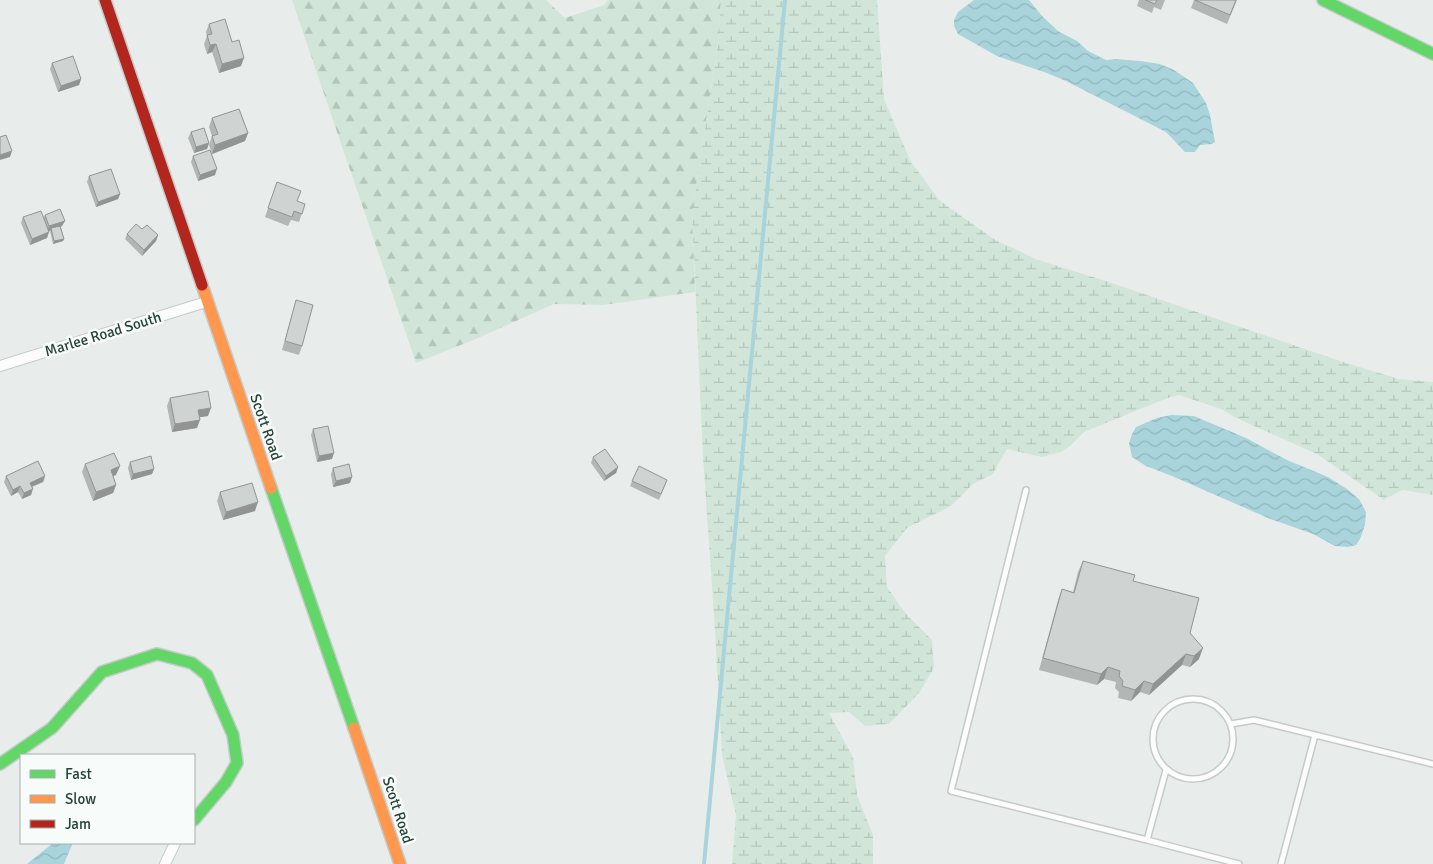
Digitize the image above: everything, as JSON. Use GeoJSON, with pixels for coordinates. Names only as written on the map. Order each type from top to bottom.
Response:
{"type":"FeatureCollection","features":[{"type":"Feature","properties":{"kind":"street","name":"Scott Road"},"geometry":{"type":"LineString","coordinates":[[104,0],[400,864]]}},
{"type":"Feature","properties":{"kind":"street"},"geometry":{"type":"LineString","coordinates":[[1323,0],[1433,54]]}},
{"type":"Feature","properties":{"kind":"street","name":"Marlee Road South"},"geometry":{"type":"LineString","coordinates":[[0,366],[206,302]]}},
{"type":"Feature","properties":{"kind":"street"},"geometry":{"type":"LineString","coordinates":[[0,764],[52,728],[102,672],[157,654],[173,658],[192,664],[207,676],[233,735],[237,763],[226,782],[195,819]]}},
{"type":"Feature","properties":{"kind":"street"},"geometry":{"type":"LineString","coordinates":[[165,864],[175,844]]}},
{"type":"Feature","properties":{"kind":"lane"},"geometry":{"type":"LineString","coordinates":[[1026,490],[951,791],[1239,864]]}},
{"type":"Feature","properties":{"kind":"lane"},"geometry":{"type":"LineString","coordinates":[[1188,699],[1201,700],[1213,704],[1226,712],[1234,737],[1233,751],[1227,763],[1217,772],[1205,778],[1191,780],[1178,777],[1166,770],[1158,760],[1153,747],[1156,721],[1164,711],[1175,703],[1188,699]]}},
{"type":"Feature","properties":{"kind":"lane"},"geometry":{"type":"LineString","coordinates":[[1231,724],[1254,720],[1433,764]]}},
{"type":"Feature","properties":{"kind":"lane"},"geometry":{"type":"LineString","coordinates":[[1282,864],[1315,735]]}},
{"type":"Feature","properties":{"kind":"lane"},"geometry":{"type":"LineString","coordinates":[[1147,840],[1166,770]]}},
{"type":"Feature","properties":{"kind":"green space"},"geometry":{"type":"Polygon","coordinates":[[[292,0],[546,0],[565,18],[604,5],[608,0],[721,0],[718,44],[692,213],[695,292],[603,305],[554,304],[416,363],[292,0]]]}},
{"type":"Feature","properties":{"kind":"green space"},"geometry":{"type":"Polygon","coordinates":[[[721,0],[877,0],[884,99],[911,162],[940,201],[994,239],[1038,260],[1109,282],[1340,361],[1399,379],[1433,382],[1433,495],[1402,490],[1384,500],[1317,454],[1234,417],[1221,409],[1179,395],[1084,432],[1061,452],[1042,457],[1007,449],[993,474],[973,484],[951,506],[907,528],[885,556],[887,587],[906,614],[932,640],[934,668],[919,693],[889,724],[865,726],[849,712],[829,713],[853,757],[857,795],[873,835],[873,864],[732,864],[736,815],[722,755],[703,457],[692,213],[718,44],[721,0]]]}},
{"type":"Feature","properties":{"kind":"water"},"geometry":{"type":"Polygon","coordinates":[[[974,0],[1029,0],[1058,31],[1077,41],[1088,51],[1106,60],[1140,61],[1160,64],[1174,70],[1193,83],[1206,103],[1215,142],[1200,145],[1195,152],[1185,152],[1166,132],[1066,81],[997,56],[958,34],[954,26],[954,20],[958,12],[974,0]]]}},
{"type":"Feature","properties":{"kind":"water"},"geometry":{"type":"Polygon","coordinates":[[[1171,415],[1194,416],[1246,438],[1287,460],[1328,477],[1347,489],[1359,499],[1366,512],[1365,525],[1356,545],[1348,547],[1335,546],[1313,534],[1268,518],[1146,466],[1132,457],[1129,443],[1136,427],[1157,418],[1171,415]]]}},
{"type":"Feature","properties":{"kind":"water"},"geometry":{"type":"Polygon","coordinates":[[[52,844],[72,845],[64,864],[27,864],[52,844]]]}},
{"type":"Feature","properties":{"kind":"building"},"geometry":{"type":"Polygon","coordinates":[[[1145,0],[1157,0],[1155,4],[1145,0]]]}},
{"type":"Feature","properties":{"kind":"building"},"geometry":{"type":"Polygon","coordinates":[[[1195,0],[1236,0],[1230,15],[1195,0]]]}},
{"type":"Feature","properties":{"kind":"building"},"geometry":{"type":"Polygon","coordinates":[[[225,19],[232,42],[239,40],[244,58],[222,64],[216,44],[210,45],[207,35],[212,34],[209,24],[225,19]]]}},
{"type":"Feature","properties":{"kind":"building"},"geometry":{"type":"Polygon","coordinates":[[[73,56],[81,79],[61,86],[52,63],[73,56]]]}},
{"type":"Feature","properties":{"kind":"building"},"geometry":{"type":"Polygon","coordinates":[[[239,109],[248,133],[215,145],[212,136],[218,134],[212,118],[239,109]]]}},
{"type":"Feature","properties":{"kind":"building"},"geometry":{"type":"Polygon","coordinates":[[[204,128],[209,143],[196,147],[191,132],[204,128]]]}},
{"type":"Feature","properties":{"kind":"building"},"geometry":{"type":"Polygon","coordinates":[[[6,135],[12,151],[0,155],[0,137],[6,135]]]}},
{"type":"Feature","properties":{"kind":"building"},"geometry":{"type":"Polygon","coordinates":[[[210,150],[217,169],[200,175],[193,156],[210,150]]]}},
{"type":"Feature","properties":{"kind":"building"},"geometry":{"type":"Polygon","coordinates":[[[111,169],[120,194],[98,202],[89,176],[111,169]]]}},
{"type":"Feature","properties":{"kind":"building"},"geometry":{"type":"Polygon","coordinates":[[[277,182],[301,191],[297,201],[305,204],[302,214],[294,211],[292,217],[268,208],[277,182]]]}},
{"type":"Feature","properties":{"kind":"building"},"geometry":{"type":"Polygon","coordinates":[[[60,209],[65,221],[49,226],[45,215],[60,209]]]}},
{"type":"Feature","properties":{"kind":"building"},"geometry":{"type":"Polygon","coordinates":[[[41,211],[49,232],[32,239],[23,217],[41,211]]]}},
{"type":"Feature","properties":{"kind":"building"},"geometry":{"type":"Polygon","coordinates":[[[136,224],[142,229],[147,225],[158,235],[144,250],[127,234],[136,224]]]}},
{"type":"Feature","properties":{"kind":"building"},"geometry":{"type":"Polygon","coordinates":[[[60,226],[64,239],[54,241],[51,228],[60,226]]]}},
{"type":"Feature","properties":{"kind":"building"},"geometry":{"type":"Polygon","coordinates":[[[296,300],[313,305],[302,346],[285,341],[296,300]]]}},
{"type":"Feature","properties":{"kind":"building"},"geometry":{"type":"Polygon","coordinates":[[[208,391],[211,408],[198,410],[200,420],[175,424],[170,398],[208,391]]]}},
{"type":"Feature","properties":{"kind":"building"},"geometry":{"type":"Polygon","coordinates":[[[328,426],[334,453],[319,456],[313,429],[328,426]]]}},
{"type":"Feature","properties":{"kind":"building"},"geometry":{"type":"Polygon","coordinates":[[[605,449],[618,467],[606,476],[593,457],[605,449]]]}},
{"type":"Feature","properties":{"kind":"building"},"geometry":{"type":"Polygon","coordinates":[[[114,453],[120,466],[111,470],[116,485],[96,492],[85,464],[114,453]]]}},
{"type":"Feature","properties":{"kind":"building"},"geometry":{"type":"Polygon","coordinates":[[[151,456],[154,469],[133,474],[130,462],[151,456]]]}},
{"type":"Feature","properties":{"kind":"building"},"geometry":{"type":"Polygon","coordinates":[[[38,461],[45,476],[30,483],[33,489],[24,493],[20,486],[13,490],[6,476],[38,461]]]}},
{"type":"Feature","properties":{"kind":"building"},"geometry":{"type":"Polygon","coordinates":[[[349,464],[352,477],[336,481],[333,468],[349,464]]]}},
{"type":"Feature","properties":{"kind":"building"},"geometry":{"type":"Polygon","coordinates":[[[639,466],[667,480],[661,494],[632,481],[639,466]]]}},
{"type":"Feature","properties":{"kind":"building"},"geometry":{"type":"Polygon","coordinates":[[[252,483],[258,502],[226,512],[220,492],[252,483]]]}},
{"type":"Feature","properties":{"kind":"building"},"geometry":{"type":"Polygon","coordinates":[[[1083,561],[1135,575],[1133,581],[1199,598],[1190,633],[1203,648],[1194,656],[1186,654],[1153,684],[1144,681],[1135,690],[1122,686],[1123,681],[1119,676],[1120,671],[1108,667],[1101,674],[1043,658],[1062,589],[1074,593],[1083,561]]]}},
{"type":"Feature","properties":{"kind":"waterway"},"geometry":{"type":"LineString","coordinates":[[704,864],[785,0]]}},
{"type":"Feature","properties":{"kind":"traffic: fast"},"geometry":{"type":"LineString","coordinates":[[1323,0],[1433,54]]}},
{"type":"Feature","properties":{"kind":"traffic: fast"},"geometry":{"type":"LineString","coordinates":[[271,488],[354,728]]}},
{"type":"Feature","properties":{"kind":"traffic: fast"},"geometry":{"type":"LineString","coordinates":[[0,764],[52,728],[102,672],[157,654],[192,663],[207,675],[233,735],[237,763],[226,782],[195,819]]}},
{"type":"Feature","properties":{"kind":"traffic: slow"},"geometry":{"type":"LineString","coordinates":[[202,285],[271,488]]}},
{"type":"Feature","properties":{"kind":"traffic: slow"},"geometry":{"type":"LineString","coordinates":[[354,728],[400,864]]}},
{"type":"Feature","properties":{"kind":"traffic: jam"},"geometry":{"type":"LineString","coordinates":[[105,0],[202,285]]}}]}
